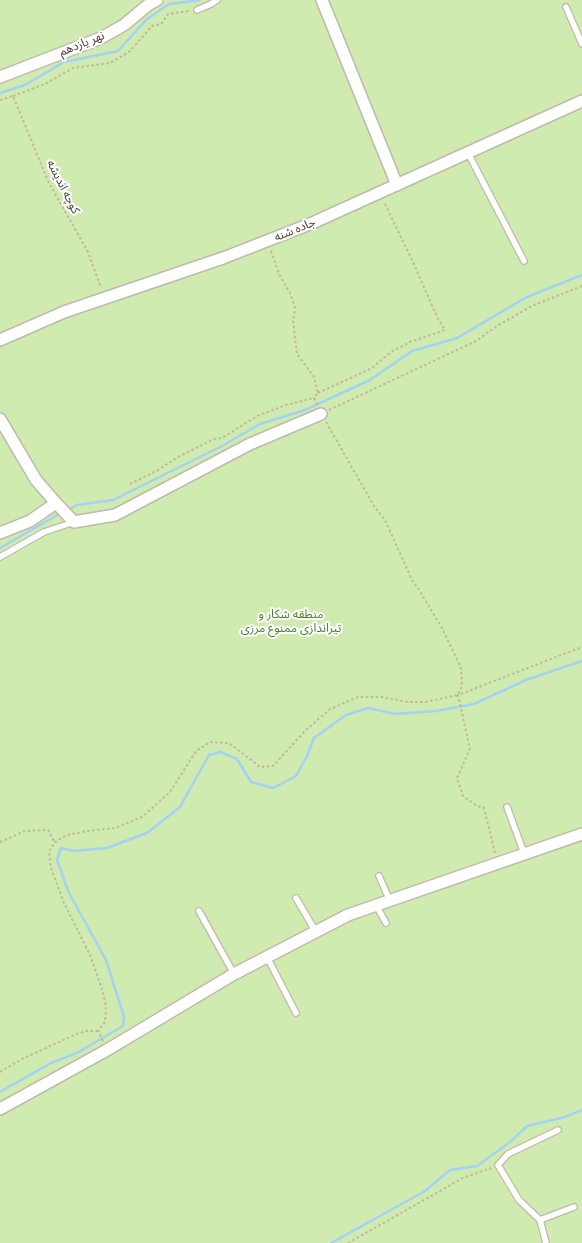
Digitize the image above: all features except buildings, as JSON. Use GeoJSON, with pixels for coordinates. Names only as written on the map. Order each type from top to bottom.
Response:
{"type":"FeatureCollection","features":[{"type":"Feature","properties":{"kind":"street","name":"نهر یازدهم"},"geometry":{"type":"LineString","coordinates":[[0,77],[101,38],[124,25],[148,4],[158,0]]}},
{"type":"Feature","properties":{"kind":"street"},"geometry":{"type":"LineString","coordinates":[[322,0],[397,185]]}},
{"type":"Feature","properties":{"kind":"street","name":"جاده شنه"},"geometry":{"type":"LineString","coordinates":[[0,340],[64,312],[223,258],[310,224],[582,101]]}},
{"type":"Feature","properties":{"kind":"street"},"geometry":{"type":"LineString","coordinates":[[0,419],[36,480],[72,519],[115,516],[250,444],[321,414]]}},
{"type":"Feature","properties":{"kind":"street"},"geometry":{"type":"LineString","coordinates":[[0,533],[30,521],[58,505]]}},
{"type":"Feature","properties":{"kind":"street"},"geometry":{"type":"LineString","coordinates":[[0,1109],[107,1050],[234,974],[348,915],[582,834]]}},
{"type":"Feature","properties":{"kind":"lane"},"geometry":{"type":"LineString","coordinates":[[197,10],[216,0]]}},
{"type":"Feature","properties":{"kind":"lane"},"geometry":{"type":"LineString","coordinates":[[566,7],[582,44]]}},
{"type":"Feature","properties":{"kind":"lane"},"geometry":{"type":"LineString","coordinates":[[468,153],[524,261]]}},
{"type":"Feature","properties":{"kind":"lane"},"geometry":{"type":"LineString","coordinates":[[0,557],[44,532],[72,519]]}},
{"type":"Feature","properties":{"kind":"lane"},"geometry":{"type":"LineString","coordinates":[[508,807],[524,853]]}},
{"type":"Feature","properties":{"kind":"lane"},"geometry":{"type":"LineString","coordinates":[[379,876],[390,900]]}},
{"type":"Feature","properties":{"kind":"lane"},"geometry":{"type":"LineString","coordinates":[[296,898],[316,932]]}},
{"type":"Feature","properties":{"kind":"lane"},"geometry":{"type":"LineString","coordinates":[[376,905],[386,923]]}},
{"type":"Feature","properties":{"kind":"lane"},"geometry":{"type":"LineString","coordinates":[[199,911],[234,974]]}},
{"type":"Feature","properties":{"kind":"lane"},"geometry":{"type":"LineString","coordinates":[[267,957],[296,1013]]}},
{"type":"Feature","properties":{"kind":"lane"},"geometry":{"type":"LineString","coordinates":[[546,1243],[540,1220],[519,1200],[498,1165],[508,1154],[558,1130]]}},
{"type":"Feature","properties":{"kind":"lane"},"geometry":{"type":"LineString","coordinates":[[540,1220],[574,1207]]}},
{"type":"Feature","properties":{"kind":"path"},"geometry":{"type":"LineString","coordinates":[[0,100],[45,84],[72,68],[110,63],[129,52],[152,26],[161,24],[168,14],[197,10]]}},
{"type":"Feature","properties":{"kind":"path","name":"کوچه اندیشه"},"geometry":{"type":"LineString","coordinates":[[14,96],[48,181],[88,252],[104,298]]}},
{"type":"Feature","properties":{"kind":"path"},"geometry":{"type":"LineString","coordinates":[[130,484],[214,439],[222,438],[257,416],[286,404],[314,399],[318,393],[372,368],[392,352],[410,342],[445,330],[437,317],[380,192]]}},
{"type":"Feature","properties":{"kind":"path"},"geometry":{"type":"LineString","coordinates":[[267,241],[294,308],[293,321],[297,354],[314,377],[318,393]]}},
{"type":"Feature","properties":{"kind":"path"},"geometry":{"type":"LineString","coordinates":[[497,862],[484,808],[477,806],[463,796],[457,778],[470,748],[458,695],[462,686],[461,668],[442,628],[412,580],[385,520],[374,506],[321,414],[476,341],[497,326],[532,306],[582,286]]}},
{"type":"Feature","properties":{"kind":"path"},"geometry":{"type":"LineString","coordinates":[[98,1031],[105,1022],[106,1006],[90,955],[64,903],[51,868],[50,851],[55,842],[67,835],[115,828],[142,817],[170,792],[196,751],[210,742],[229,743],[260,767],[273,766],[306,730],[330,708],[358,697],[382,697],[408,702],[425,702],[458,695],[582,647]]}},
{"type":"Feature","properties":{"kind":"path"},"geometry":{"type":"LineString","coordinates":[[0,842],[25,831],[48,830],[55,842]]}},
{"type":"Feature","properties":{"kind":"path"},"geometry":{"type":"LineString","coordinates":[[0,1072],[22,1059],[72,1036],[85,1031],[98,1031]]}},
{"type":"Feature","properties":{"kind":"path"},"geometry":{"type":"LineString","coordinates":[[98,1031],[104,1044]]}},
{"type":"Feature","properties":{"kind":"path"},"geometry":{"type":"LineString","coordinates":[[348,1243],[463,1178],[498,1165]]}},
{"type":"Feature","properties":{"kind":"green space","name":"منطقه شکار و تیراندازی ممنوع مرزی"},"geometry":{"type":"Polygon","coordinates":[[[0,0],[582,0],[582,1243],[0,1243],[0,0]]]}},
{"type":"Feature","properties":{"kind":"waterway"},"geometry":{"type":"LineString","coordinates":[[0,93],[25,85],[64,62],[118,51],[146,20],[169,4],[200,0]]}},
{"type":"Feature","properties":{"kind":"waterway"},"geometry":{"type":"LineString","coordinates":[[68,510],[77,505],[113,500],[222,446],[260,424],[305,410],[370,380],[412,351],[457,338],[527,297],[582,275]]}},
{"type":"Feature","properties":{"kind":"waterway"},"geometry":{"type":"LineString","coordinates":[[0,548],[61,513]]}},
{"type":"Feature","properties":{"kind":"waterway"},"geometry":{"type":"LineString","coordinates":[[0,1092],[51,1063],[77,1053],[123,1026],[124,1017],[106,960],[68,891],[57,860],[61,848],[74,851],[107,848],[147,833],[180,807],[209,755],[220,752],[237,759],[251,782],[273,788],[296,776],[314,738],[346,715],[368,708],[395,714],[436,711],[474,704],[526,680],[582,661]]}},
{"type":"Feature","properties":{"kind":"waterway"},"geometry":{"type":"LineString","coordinates":[[331,1243],[425,1191],[450,1170],[477,1166],[510,1142],[527,1126],[565,1117],[582,1110]]}}]}
